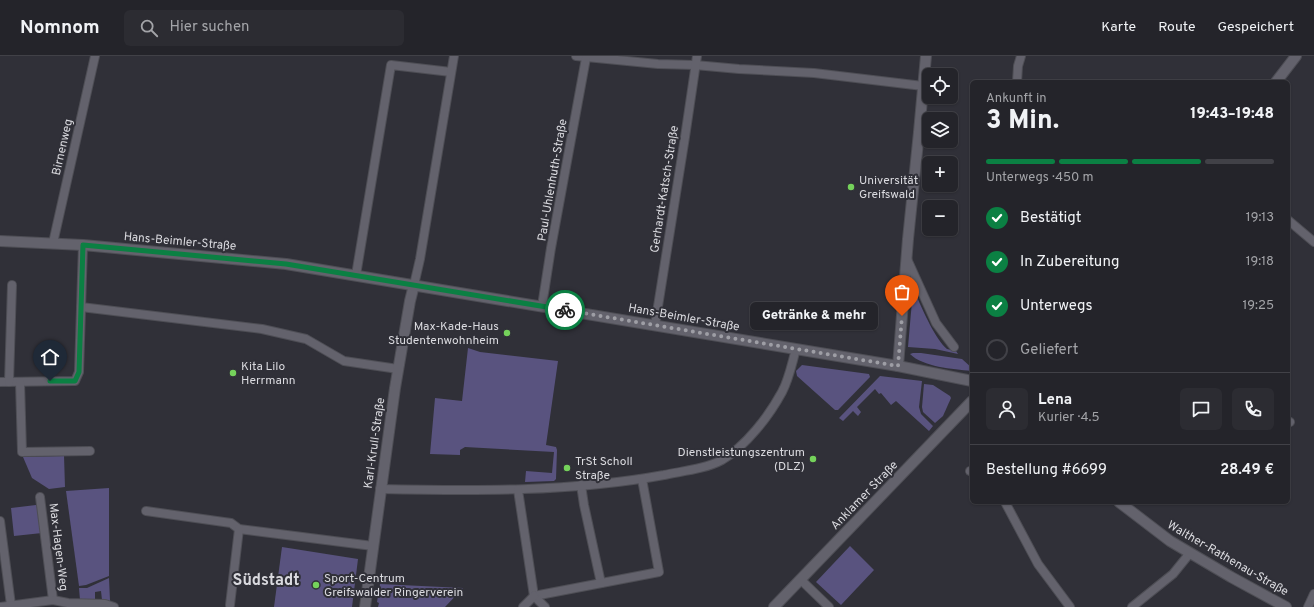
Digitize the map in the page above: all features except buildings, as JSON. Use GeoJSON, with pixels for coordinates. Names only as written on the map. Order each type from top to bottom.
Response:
{"type":"FeatureCollection","features":[{"type":"Feature","properties":{"kind":"main road"},"geometry":{"type":"LineString","coordinates":[[925,68],[926,56]]}},
{"type":"Feature","properties":{"kind":"main road"},"geometry":{"type":"LineString","coordinates":[[1278,80],[1296,56]]}},
{"type":"Feature","properties":{"kind":"main road"},"geometry":{"type":"LineString","coordinates":[[898,366],[906,258],[922,96]]}},
{"type":"Feature","properties":{"kind":"main road","name":"Hans-Beimler-Straße"},"geometry":{"type":"LineString","coordinates":[[0,241],[83,245],[286,264],[898,366],[970,381]]}},
{"type":"Feature","properties":{"kind":"main road","name":"Karl-Krull-Straße"},"geometry":{"type":"LineString","coordinates":[[365,607],[372,546],[398,369],[414,285]]}},
{"type":"Feature","properties":{"kind":"main road","name":"Anklamer Straße"},"geometry":{"type":"LineString","coordinates":[[774,607],[970,403]]}},
{"type":"Feature","properties":{"kind":"main road","name":"Walther-Rathenau-Straße"},"geometry":{"type":"LineString","coordinates":[[1122,504],[1170,541],[1286,607]]}},
{"type":"Feature","properties":{"kind":"street","name":"Birnenweg"},"geometry":{"type":"LineString","coordinates":[[53,243],[94,56]]}},
{"type":"Feature","properties":{"kind":"street"},"geometry":{"type":"LineString","coordinates":[[414,285],[421,252],[454,56]]}},
{"type":"Feature","properties":{"kind":"street"},"geometry":{"type":"LineString","coordinates":[[576,56],[658,64],[814,73],[922,86]]}},
{"type":"Feature","properties":{"kind":"street","name":"Gerhardt-Katsch-Straße"},"geometry":{"type":"LineString","coordinates":[[655,325],[697,56]]}},
{"type":"Feature","properties":{"kind":"street"},"geometry":{"type":"LineString","coordinates":[[1017,80],[1018,66],[1021,56]]}},
{"type":"Feature","properties":{"kind":"street","name":"Paul-Uhlenhuth-Straße"},"geometry":{"type":"LineString","coordinates":[[542,306],[551,248],[586,58]]}},
{"type":"Feature","properties":{"kind":"street"},"geometry":{"type":"LineString","coordinates":[[356,275],[391,65],[451,72]]}},
{"type":"Feature","properties":{"kind":"street"},"geometry":{"type":"LineString","coordinates":[[1290,222],[1314,242]]}},
{"type":"Feature","properties":{"kind":"street"},"geometry":{"type":"LineString","coordinates":[[0,382],[75,381],[79,372],[83,245]]}},
{"type":"Feature","properties":{"kind":"street"},"geometry":{"type":"LineString","coordinates":[[906,258],[936,323],[954,347]]}},
{"type":"Feature","properties":{"kind":"street"},"geometry":{"type":"LineString","coordinates":[[10,382],[12,285]]}},
{"type":"Feature","properties":{"kind":"street"},"geometry":{"type":"LineString","coordinates":[[81,308],[262,329],[306,339],[344,361],[398,369]]}},
{"type":"Feature","properties":{"kind":"street"},"geometry":{"type":"LineString","coordinates":[[380,489],[456,491],[518,490],[642,479],[703,468],[722,460],[736,450],[749,438],[773,408],[782,391],[796,349]]}},
{"type":"Feature","properties":{"kind":"street"},"geometry":{"type":"LineString","coordinates":[[20,382],[22,452],[90,451]]}},
{"type":"Feature","properties":{"kind":"street"},"geometry":{"type":"LineString","coordinates":[[523,607],[534,596],[636,575],[659,572],[642,479]]}},
{"type":"Feature","properties":{"kind":"street"},"geometry":{"type":"LineString","coordinates":[[581,485],[601,583]]}},
{"type":"Feature","properties":{"kind":"street"},"geometry":{"type":"LineString","coordinates":[[518,490],[534,596],[545,607]]}},
{"type":"Feature","properties":{"kind":"street","name":"Max-Hagen-Weg"},"geometry":{"type":"LineString","coordinates":[[40,497],[53,600]]}},
{"type":"Feature","properties":{"kind":"street"},"geometry":{"type":"LineString","coordinates":[[1006,504],[1038,564],[1070,607]]}},
{"type":"Feature","properties":{"kind":"street"},"geometry":{"type":"LineString","coordinates":[[146,511],[232,523],[239,529],[372,546]]}},
{"type":"Feature","properties":{"kind":"street"},"geometry":{"type":"LineString","coordinates":[[0,521],[11,605]]}},
{"type":"Feature","properties":{"kind":"street"},"geometry":{"type":"LineString","coordinates":[[230,605],[239,529]]}},
{"type":"Feature","properties":{"kind":"street"},"geometry":{"type":"LineString","coordinates":[[1132,607],[1173,574],[1190,553]]}},
{"type":"Feature","properties":{"kind":"street"},"geometry":{"type":"LineString","coordinates":[[801,580],[829,607]]}},
{"type":"Feature","properties":{"kind":"street"},"geometry":{"type":"LineString","coordinates":[[1308,607],[1314,594]]}},
{"type":"Feature","properties":{"kind":"street","name":"Max-Hagen-Weg"},"geometry":{"type":"LineString","coordinates":[[0,607],[53,600],[68,603],[105,604],[114,607]]}},
{"type":"Feature","properties":{"kind":"shaded area"},"geometry":{"type":"Polygon","coordinates":[[[913,297],[917,297],[930,325],[943,345],[947,349],[956,351],[958,354],[935,349],[908,347],[913,297]]]}},
{"type":"Feature","properties":{"kind":"shaded area"},"geometry":{"type":"Polygon","coordinates":[[[468,348],[480,352],[558,361],[546,445],[556,447],[557,450],[556,479],[554,481],[525,482],[526,471],[552,473],[554,452],[465,447],[460,450],[460,455],[430,454],[435,398],[462,401],[468,348]]]}},
{"type":"Feature","properties":{"kind":"shaded area"},"geometry":{"type":"Polygon","coordinates":[[[921,353],[962,359],[970,366],[970,371],[930,365],[922,362],[910,354],[921,353]]]}},
{"type":"Feature","properties":{"kind":"shaded area"},"geometry":{"type":"Polygon","coordinates":[[[802,365],[869,374],[870,377],[838,410],[835,410],[797,376],[796,371],[802,365]]]}},
{"type":"Feature","properties":{"kind":"shaded area"},"geometry":{"type":"Polygon","coordinates":[[[880,376],[922,381],[919,407],[921,414],[933,426],[929,431],[896,401],[891,405],[881,393],[879,394],[875,389],[857,407],[861,412],[858,416],[853,411],[843,421],[839,418],[880,376]]]}},
{"type":"Feature","properties":{"kind":"shaded area"},"geometry":{"type":"Polygon","coordinates":[[[924,384],[933,385],[951,398],[943,416],[935,423],[923,412],[924,384]]]}},
{"type":"Feature","properties":{"kind":"shaded area"},"geometry":{"type":"Polygon","coordinates":[[[64,456],[65,487],[49,489],[32,478],[23,457],[64,456]]]}},
{"type":"Feature","properties":{"kind":"shaded area"},"geometry":{"type":"Polygon","coordinates":[[[109,488],[109,576],[86,585],[79,586],[66,491],[109,488]]]}},
{"type":"Feature","properties":{"kind":"shaded area"},"geometry":{"type":"Polygon","coordinates":[[[38,503],[42,533],[14,536],[11,508],[36,505],[38,503]]]}},
{"type":"Feature","properties":{"kind":"shaded area"},"geometry":{"type":"Polygon","coordinates":[[[850,546],[874,570],[841,605],[816,582],[850,546]]]}},
{"type":"Feature","properties":{"kind":"shaded area","name":"Sport-Centrum Greifswalder Ringerverein"},"geometry":{"type":"Polygon","coordinates":[[[282,547],[358,559],[352,607],[274,607],[282,547]]]}},
{"type":"Feature","properties":{"kind":"shaded area"},"geometry":{"type":"Polygon","coordinates":[[[109,578],[110,601],[102,600],[101,591],[95,592],[95,600],[80,600],[79,588],[87,588],[109,578]]]}},
{"type":"Feature","properties":{"kind":"shaded area"},"geometry":{"type":"Polygon","coordinates":[[[380,584],[463,588],[445,607],[378,607],[379,603],[377,602],[380,584]]]}},
{"type":"Feature","properties":{"kind":"way so far"},"geometry":{"type":"LineString","coordinates":[[565,310],[898,366],[902,316]]}},
{"type":"Feature","properties":{"kind":"place","name":"Universität Greifswald"},"geometry":{"type":"Point","coordinates":[851,187]}},
{"type":"Feature","properties":{"kind":"place","name":"Getränke & mehr"},"geometry":{"type":"Point","coordinates":[902,316]}},
{"type":"Feature","properties":{"kind":"place","name":"Max-Kade-Haus Studentenwohnheim"},"geometry":{"type":"Point","coordinates":[507,333]}},
{"type":"Feature","properties":{"kind":"place","name":"Kita Lilo Herrmann"},"geometry":{"type":"Point","coordinates":[233,373]}},
{"type":"Feature","properties":{"kind":"place","name":"Dienstleistungszentrum (DLZ)"},"geometry":{"type":"Point","coordinates":[813,459]}},
{"type":"Feature","properties":{"kind":"place","name":"TrSt Scholl Straße"},"geometry":{"type":"Point","coordinates":[567,468]}},
{"type":"Feature","properties":{"kind":"place","name":"Sport-Centrum Greifswalder Ringerverein"},"geometry":{"type":"Point","coordinates":[316,585]}},
{"type":"Feature","properties":{"kind":"district","name":"Südstadt"},"geometry":{"type":"Point","coordinates":[266,579]}},
{"type":"Feature","properties":{"kind":"route"},"geometry":{"type":"LineString","coordinates":[[50,381],[75,381],[79,372],[83,245],[286,264],[565,310]]}}]}
